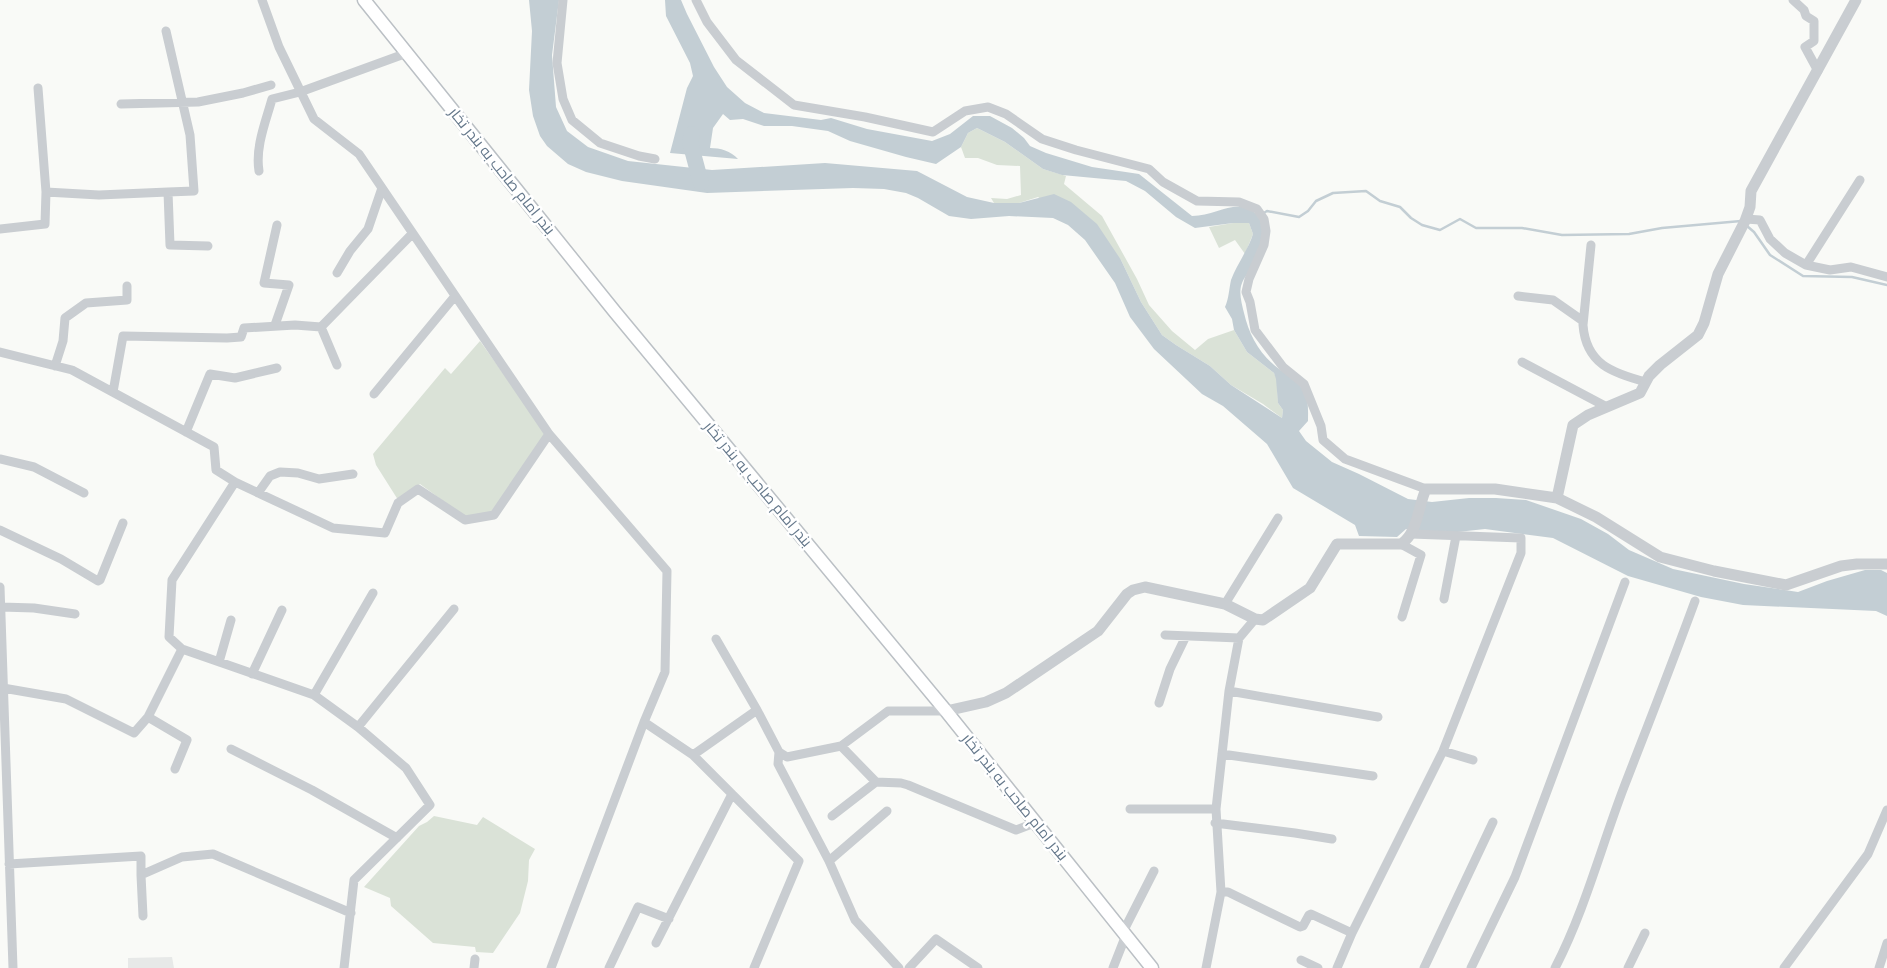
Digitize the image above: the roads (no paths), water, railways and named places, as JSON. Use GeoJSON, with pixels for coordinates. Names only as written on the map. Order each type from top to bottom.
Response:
{"type":"FeatureCollection","features":[{"type":"Feature","properties":{"kind":"main road","name":"بندر امام صاحب به بندر تخار"},"geometry":{"type":"LineString","coordinates":[[364,0],[615,312],[1037,822],[1152,968]]}},
{"type":"Feature","properties":{"kind":"street"},"geometry":{"type":"LineString","coordinates":[[262,0],[279,47],[314,119],[359,154],[549,434],[666,570],[665,672],[644,722],[551,968]]}},
{"type":"Feature","properties":{"kind":"street"},"geometry":{"type":"LineString","coordinates":[[563,0],[557,64],[563,100],[572,120],[600,144],[655,159]]}},
{"type":"Feature","properties":{"kind":"street"},"geometry":{"type":"LineString","coordinates":[[696,0],[708,22],[736,60],[794,105],[865,117],[933,132],[965,111],[988,107],[1006,114],[1042,139],[1149,169],[1163,182],[1197,201],[1240,202],[1257,209],[1264,219],[1266,232],[1264,245],[1249,279],[1246,292],[1250,302],[1255,330],[1283,367],[1304,384],[1321,426],[1323,440],[1345,459],[1424,493],[1495,489],[1557,498],[1596,517],[1660,557],[1714,571],[1786,584],[1841,566],[1887,564]]}},
{"type":"Feature","properties":{"kind":"street"},"geometry":{"type":"LineString","coordinates":[[1793,0],[1804,10],[1806,16],[1814,21],[1814,42],[1805,47],[1818,72]]}},
{"type":"Feature","properties":{"kind":"street"},"geometry":{"type":"LineString","coordinates":[[1557,498],[1573,425],[1605,406],[1640,393],[1646,382],[1660,365],[1698,335],[1704,323],[1718,274],[1750,206],[1751,191],[1856,0]]}},
{"type":"Feature","properties":{"kind":"street"},"geometry":{"type":"LineString","coordinates":[[46,192],[99,195],[194,191],[190,135],[166,32]]}},
{"type":"Feature","properties":{"kind":"street"},"geometry":{"type":"LineString","coordinates":[[259,171],[257,160],[260,143],[272,99],[300,92],[407,53]]}},
{"type":"Feature","properties":{"kind":"street"},"geometry":{"type":"LineString","coordinates":[[121,104],[198,102],[271,85]]}},
{"type":"Feature","properties":{"kind":"street"},"geometry":{"type":"LineString","coordinates":[[0,229],[45,224],[46,192],[38,88]]}},
{"type":"Feature","properties":{"kind":"street"},"geometry":{"type":"LineString","coordinates":[[1806,265],[1860,180]]}},
{"type":"Feature","properties":{"kind":"street"},"geometry":{"type":"LineString","coordinates":[[337,273],[350,251],[368,230],[382,188]]}},
{"type":"Feature","properties":{"kind":"street"},"geometry":{"type":"LineString","coordinates":[[168,192],[170,246],[208,246]]}},
{"type":"Feature","properties":{"kind":"street"},"geometry":{"type":"LineString","coordinates":[[1744,222],[1760,220],[1770,239],[1785,253],[1806,265],[1830,270],[1851,267],[1887,277]]}},
{"type":"Feature","properties":{"kind":"street"},"geometry":{"type":"LineString","coordinates":[[275,326],[289,285],[264,283],[277,225]]}},
{"type":"Feature","properties":{"kind":"street"},"geometry":{"type":"LineString","coordinates":[[322,327],[412,234]]}},
{"type":"Feature","properties":{"kind":"street"},"geometry":{"type":"LineString","coordinates":[[1591,245],[1583,321],[1584,335],[1595,359],[1600,364],[1623,376],[1646,382]]}},
{"type":"Feature","properties":{"kind":"street"},"geometry":{"type":"LineString","coordinates":[[55,366],[63,342],[65,318],[86,304],[127,300],[127,286]]}},
{"type":"Feature","properties":{"kind":"street"},"geometry":{"type":"LineString","coordinates":[[374,394],[455,296]]}},
{"type":"Feature","properties":{"kind":"street"},"geometry":{"type":"LineString","coordinates":[[1518,296],[1553,300],[1583,321]]}},
{"type":"Feature","properties":{"kind":"street"},"geometry":{"type":"LineString","coordinates":[[113,392],[123,336],[227,338],[241,337],[244,328],[295,324],[322,327]]}},
{"type":"Feature","properties":{"kind":"street"},"geometry":{"type":"LineString","coordinates":[[322,327],[337,365]]}},
{"type":"Feature","properties":{"kind":"street"},"geometry":{"type":"LineString","coordinates":[[0,352],[72,370],[214,448],[216,470],[235,482],[333,528],[382,533],[386,530],[398,503],[418,489],[465,520],[494,515],[549,434]]}},
{"type":"Feature","properties":{"kind":"street"},"geometry":{"type":"LineString","coordinates":[[1522,362],[1605,406]]}},
{"type":"Feature","properties":{"kind":"street"},"geometry":{"type":"LineString","coordinates":[[186,432],[210,374],[235,378],[277,368]]}},
{"type":"Feature","properties":{"kind":"street"},"geometry":{"type":"LineString","coordinates":[[0,459],[34,467],[84,494]]}},
{"type":"Feature","properties":{"kind":"street"},"geometry":{"type":"LineString","coordinates":[[258,493],[270,476],[280,472],[298,473],[319,479],[353,474]]}},
{"type":"Feature","properties":{"kind":"street"},"geometry":{"type":"LineString","coordinates":[[235,482],[172,580],[169,637],[182,649],[314,695],[358,727],[406,768],[430,802],[429,807],[354,880],[344,968]]}},
{"type":"Feature","properties":{"kind":"street"},"geometry":{"type":"LineString","coordinates":[[1401,544],[1411,533],[1424,493]]}},
{"type":"Feature","properties":{"kind":"street"},"geometry":{"type":"LineString","coordinates":[[1225,604],[1278,518]]}},
{"type":"Feature","properties":{"kind":"street"},"geometry":{"type":"LineString","coordinates":[[0,530],[60,559],[98,581],[122,523]]}},
{"type":"Feature","properties":{"kind":"street"},"geometry":{"type":"LineString","coordinates":[[1337,968],[1352,933],[1443,751],[1521,553],[1521,538],[1411,533]]}},
{"type":"Feature","properties":{"kind":"street"},"geometry":{"type":"LineString","coordinates":[[1444,599],[1456,536]]}},
{"type":"Feature","properties":{"kind":"street"},"geometry":{"type":"LineString","coordinates":[[716,639],[780,752],[787,757],[841,746],[888,711],[946,711],[986,702],[1006,693],[1098,631],[1133,590],[1145,587],[1225,604],[1255,619],[1263,620],[1310,588],[1338,544],[1401,544],[1421,554],[1402,616]]}},
{"type":"Feature","properties":{"kind":"street"},"geometry":{"type":"LineString","coordinates":[[1472,968],[1515,877],[1625,582]]}},
{"type":"Feature","properties":{"kind":"street"},"geometry":{"type":"LineString","coordinates":[[0,587],[13,968]]}},
{"type":"Feature","properties":{"kind":"street"},"geometry":{"type":"LineString","coordinates":[[314,695],[373,593]]}},
{"type":"Feature","properties":{"kind":"street"},"geometry":{"type":"LineString","coordinates":[[1555,968],[1571,937],[1624,787],[1695,602]]}},
{"type":"Feature","properties":{"kind":"street"},"geometry":{"type":"LineString","coordinates":[[0,609],[34,608],[75,614]]}},
{"type":"Feature","properties":{"kind":"street"},"geometry":{"type":"LineString","coordinates":[[358,727],[454,609]]}},
{"type":"Feature","properties":{"kind":"street"},"geometry":{"type":"LineString","coordinates":[[252,674],[282,610]]}},
{"type":"Feature","properties":{"kind":"street"},"geometry":{"type":"LineString","coordinates":[[1206,968],[1221,892],[1215,823],[1229,691],[1239,638],[1255,619]]}},
{"type":"Feature","properties":{"kind":"street"},"geometry":{"type":"LineString","coordinates":[[219,662],[231,620]]}},
{"type":"Feature","properties":{"kind":"street"},"geometry":{"type":"LineString","coordinates":[[1165,635],[1239,638]]}},
{"type":"Feature","properties":{"kind":"street"},"geometry":{"type":"LineString","coordinates":[[1159,703],[1170,668],[1186,636]]}},
{"type":"Feature","properties":{"kind":"street"},"geometry":{"type":"LineString","coordinates":[[4,688],[66,699],[134,733],[148,717],[182,649]]}},
{"type":"Feature","properties":{"kind":"street"},"geometry":{"type":"LineString","coordinates":[[1229,691],[1378,717]]}},
{"type":"Feature","properties":{"kind":"street"},"geometry":{"type":"LineString","coordinates":[[693,755],[757,710]]}},
{"type":"Feature","properties":{"kind":"street"},"geometry":{"type":"LineString","coordinates":[[148,717],[187,740],[174,769]]}},
{"type":"Feature","properties":{"kind":"street"},"geometry":{"type":"LineString","coordinates":[[644,722],[693,755],[798,861],[754,968]]}},
{"type":"Feature","properties":{"kind":"street"},"geometry":{"type":"LineString","coordinates":[[841,746],[876,782]]}},
{"type":"Feature","properties":{"kind":"street"},"geometry":{"type":"LineString","coordinates":[[231,750],[312,790],[397,838]]}},
{"type":"Feature","properties":{"kind":"street"},"geometry":{"type":"LineString","coordinates":[[1443,751],[1473,760]]}},
{"type":"Feature","properties":{"kind":"street"},"geometry":{"type":"LineString","coordinates":[[780,752],[778,764],[829,861],[855,920],[900,968]]}},
{"type":"Feature","properties":{"kind":"street"},"geometry":{"type":"LineString","coordinates":[[1222,754],[1373,776]]}},
{"type":"Feature","properties":{"kind":"street"},"geometry":{"type":"LineString","coordinates":[[832,816],[876,782],[908,785],[1016,830],[1037,822]]}},
{"type":"Feature","properties":{"kind":"street"},"geometry":{"type":"LineString","coordinates":[[656,942],[732,794]]}},
{"type":"Feature","properties":{"kind":"street"},"geometry":{"type":"LineString","coordinates":[[1130,809],[1216,809]]}},
{"type":"Feature","properties":{"kind":"street"},"geometry":{"type":"LineString","coordinates":[[1784,968],[1868,854],[1887,810]]}},
{"type":"Feature","properties":{"kind":"street"},"geometry":{"type":"LineString","coordinates":[[829,861],[887,811]]}},
{"type":"Feature","properties":{"kind":"street"},"geometry":{"type":"LineString","coordinates":[[1424,968],[1493,822]]}},
{"type":"Feature","properties":{"kind":"street"},"geometry":{"type":"LineString","coordinates":[[1215,823],[1332,839]]}},
{"type":"Feature","properties":{"kind":"street"},"geometry":{"type":"LineString","coordinates":[[141,874],[182,858],[213,854],[351,913]]}},
{"type":"Feature","properties":{"kind":"street"},"geometry":{"type":"LineString","coordinates":[[9,864],[141,856],[143,916]]}},
{"type":"Feature","properties":{"kind":"street"},"geometry":{"type":"LineString","coordinates":[[1113,968],[1124,934],[1154,871]]}},
{"type":"Feature","properties":{"kind":"street"},"geometry":{"type":"LineString","coordinates":[[1221,892],[1228,892],[1300,927],[1303,926],[1311,914],[1352,933]]}},
{"type":"Feature","properties":{"kind":"street"},"geometry":{"type":"LineString","coordinates":[[609,968],[638,907],[668,919]]}},
{"type":"Feature","properties":{"kind":"street"},"geometry":{"type":"LineString","coordinates":[[1628,968],[1645,933]]}},
{"type":"Feature","properties":{"kind":"street"},"geometry":{"type":"LineString","coordinates":[[909,968],[936,939],[978,968]]}},
{"type":"Feature","properties":{"kind":"street"},"geometry":{"type":"LineString","coordinates":[[1879,968],[1887,942]]}},
{"type":"Feature","properties":{"kind":"street"},"geometry":{"type":"LineString","coordinates":[[1301,960],[1318,968]]}},
{"type":"Feature","properties":{"kind":"waterway"},"geometry":{"type":"LineString","coordinates":[[692,134],[690,142],[701,183]]}},
{"type":"Feature","properties":{"kind":"waterway"},"geometry":{"type":"LineString","coordinates":[[1262,214],[1267,211],[1299,217],[1308,211],[1316,201],[1333,193],[1366,191],[1380,201],[1400,207],[1411,218],[1422,225],[1440,230],[1460,219],[1476,228],[1522,228],[1562,235],[1629,234],[1662,228],[1741,221]]}},
{"type":"Feature","properties":{"kind":"waterway"},"geometry":{"type":"LineString","coordinates":[[1747,226],[1754,232],[1770,255],[1803,276],[1852,277],[1887,285]]}}]}
